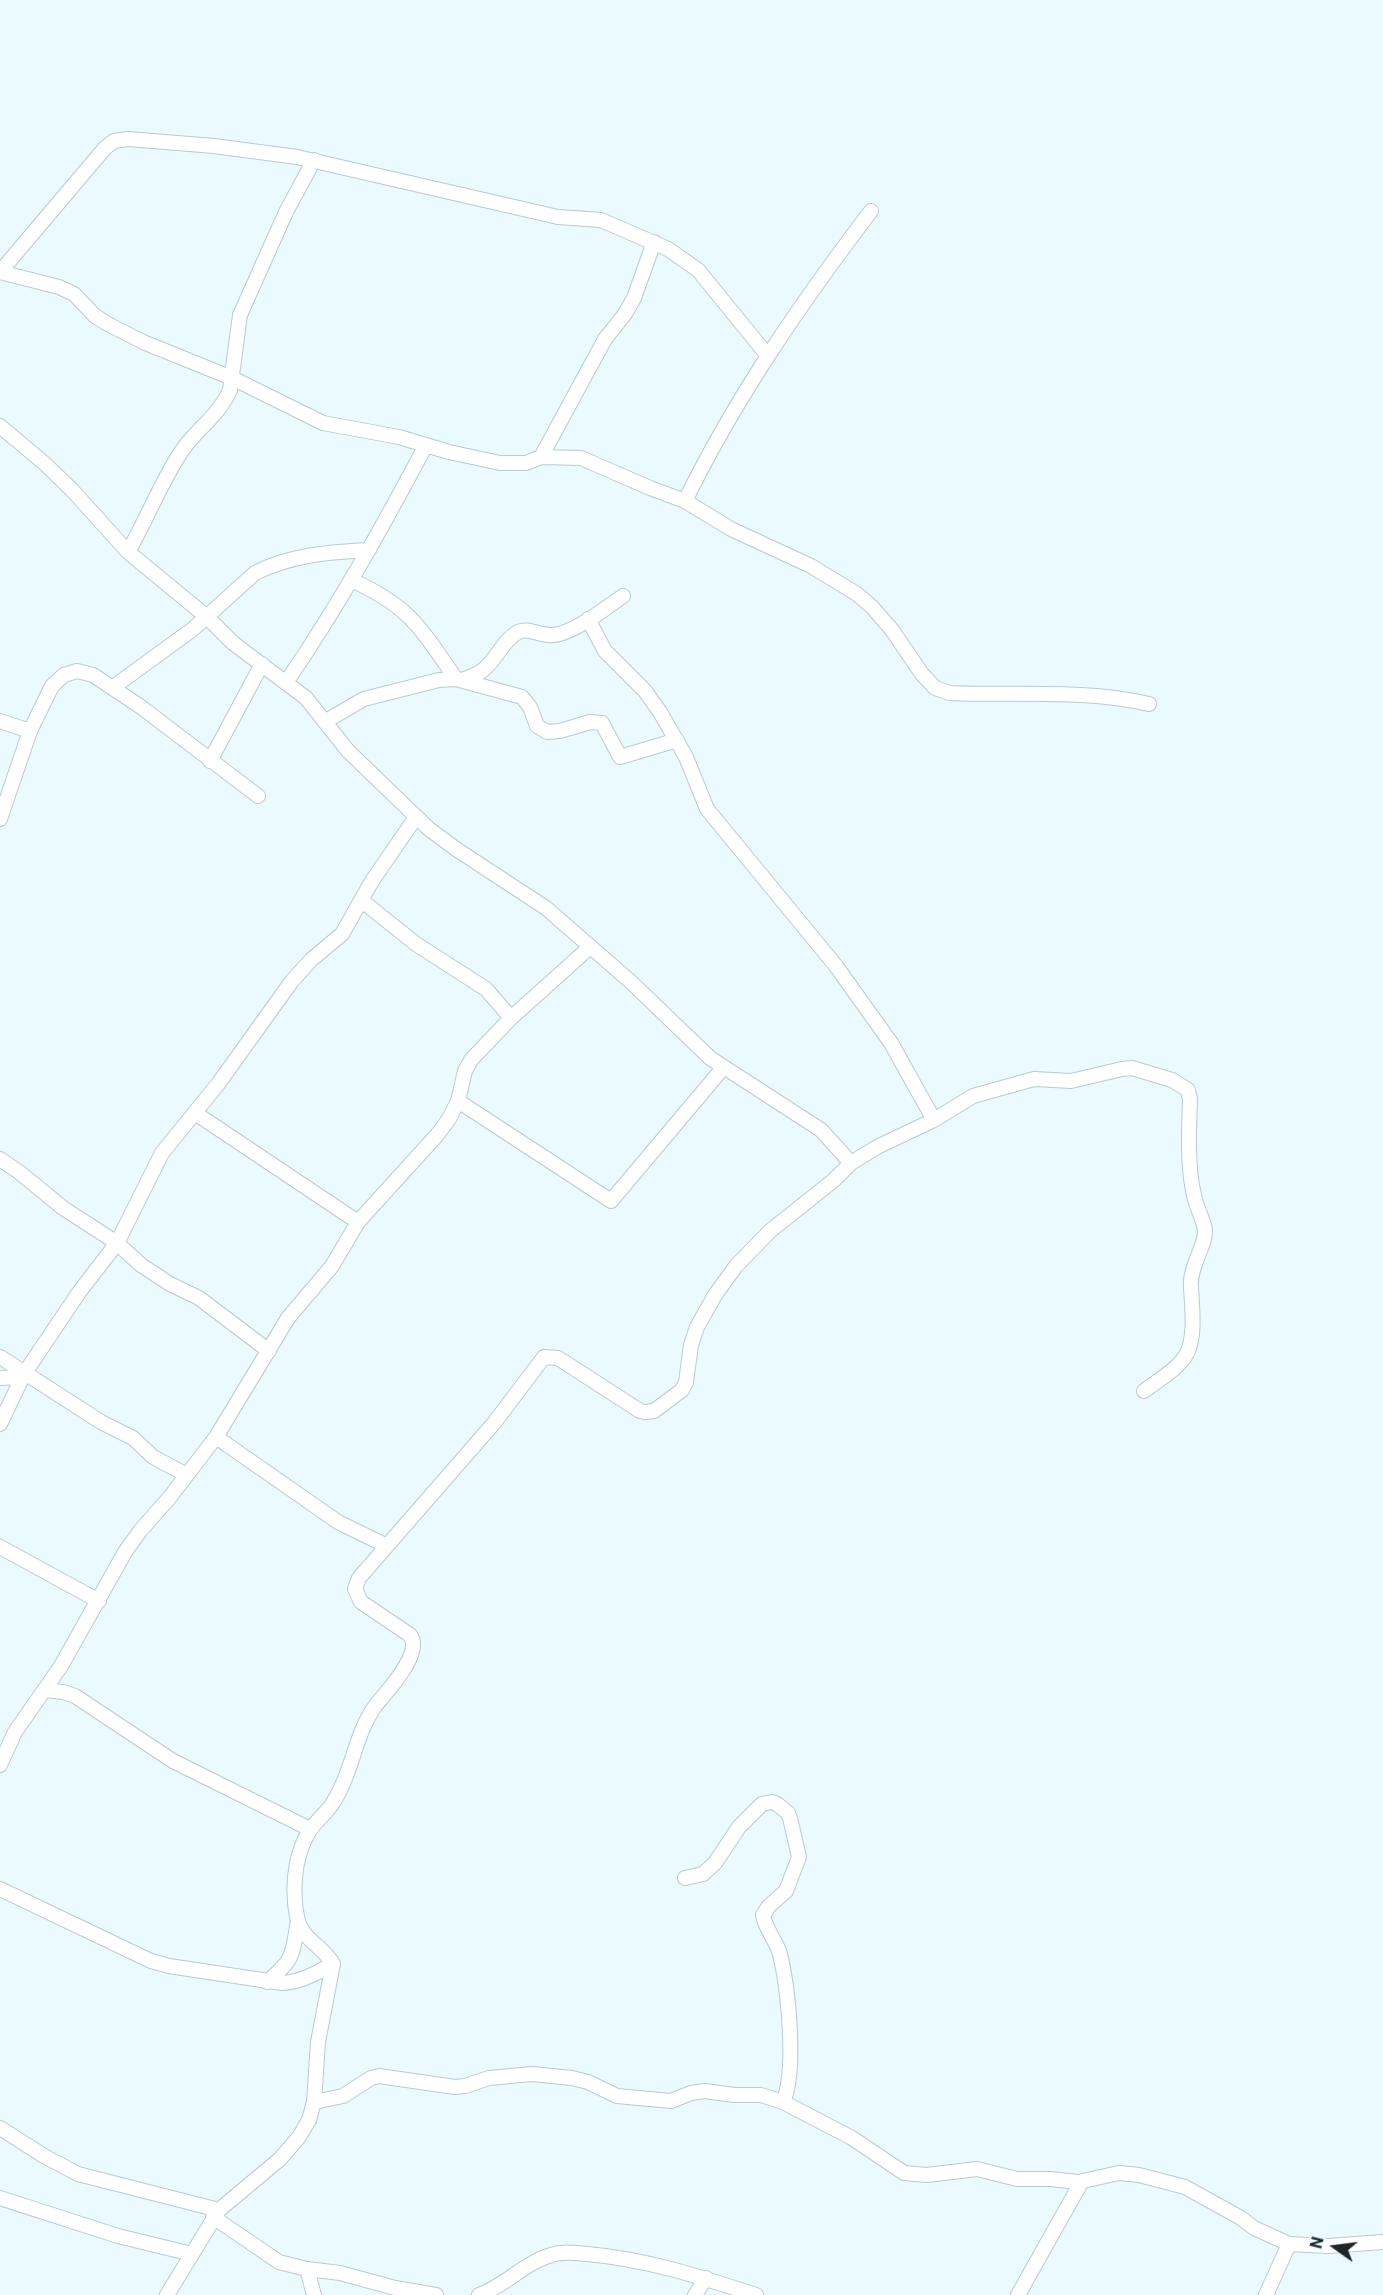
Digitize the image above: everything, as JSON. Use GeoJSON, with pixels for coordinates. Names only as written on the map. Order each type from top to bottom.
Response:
{"type":"FeatureCollection","features":[{"type":"Feature","properties":{"kind":"street"},"geometry":{"type":"LineString","coordinates":[[768,356],[698,270],[678,255],[654,242],[594,219],[558,217],[314,160],[189,144],[128,139],[114,141],[79,176],[0,272],[59,287],[74,294],[105,323],[143,342],[232,378],[323,423],[399,437],[500,463],[526,463],[542,457],[581,458],[685,501],[731,529],[811,566],[856,594],[873,607],[922,674],[935,688],[950,693],[1090,695],[1149,704]]}},
{"type":"Feature","properties":{"kind":"street"},"geometry":{"type":"LineString","coordinates":[[128,552],[175,461],[190,439],[218,412],[226,400],[232,378],[240,315],[286,212],[314,160]]}},
{"type":"Feature","properties":{"kind":"street"},"geometry":{"type":"LineString","coordinates":[[685,501],[729,418],[768,356],[809,293],[871,211]]}},
{"type":"Feature","properties":{"kind":"street"},"geometry":{"type":"LineString","coordinates":[[542,457],[605,339],[625,314],[634,298],[654,242]]}},
{"type":"Feature","properties":{"kind":"street"},"geometry":{"type":"LineString","coordinates":[[0,426],[72,490],[128,552],[230,639],[306,698],[348,751],[391,790],[416,817],[456,849],[546,908],[723,1068],[821,1130],[851,1163]]}},
{"type":"Feature","properties":{"kind":"street"},"geometry":{"type":"LineString","coordinates":[[287,681],[369,550],[426,445]]}},
{"type":"Feature","properties":{"kind":"street"},"geometry":{"type":"LineString","coordinates":[[112,688],[207,618],[245,580],[268,566],[315,554],[369,550]]}},
{"type":"Feature","properties":{"kind":"street"},"geometry":{"type":"LineString","coordinates":[[351,580],[396,603],[411,617],[459,679],[522,697],[530,707],[537,726],[547,732],[560,731],[590,722],[602,723],[620,757],[677,740]]}},
{"type":"Feature","properties":{"kind":"street"},"geometry":{"type":"LineString","coordinates":[[326,721],[364,699],[439,680],[459,679],[482,671],[506,643],[521,630],[550,636],[570,630],[623,596]]}},
{"type":"Feature","properties":{"kind":"street"},"geometry":{"type":"LineString","coordinates":[[588,619],[604,651],[645,691],[677,740],[706,809],[836,966],[891,1043],[934,1120]]}},
{"type":"Feature","properties":{"kind":"street"},"geometry":{"type":"LineString","coordinates":[[210,761],[262,664]]}},
{"type":"Feature","properties":{"kind":"street"},"geometry":{"type":"LineString","coordinates":[[0,819],[30,731],[52,686],[64,675],[77,671],[86,671],[141,707],[258,796]]}},
{"type":"Feature","properties":{"kind":"street"},"geometry":{"type":"LineString","coordinates":[[0,721],[30,731]]}},
{"type":"Feature","properties":{"kind":"street"},"geometry":{"type":"LineString","coordinates":[[0,1424],[24,1375],[80,1291],[117,1243],[156,1162],[303,968],[342,934],[361,900],[416,817]]}},
{"type":"Feature","properties":{"kind":"street"},"geometry":{"type":"LineString","coordinates":[[361,900],[416,944],[486,989],[511,1018]]}},
{"type":"Feature","properties":{"kind":"street"},"geometry":{"type":"LineString","coordinates":[[0,1765],[15,1732],[45,1690],[126,1552],[140,1531],[216,1437],[288,1318],[333,1266],[358,1222],[449,1119],[458,1101],[467,1065],[511,1018],[590,947]]}},
{"type":"Feature","properties":{"kind":"street"},"geometry":{"type":"LineString","coordinates":[[458,1101],[611,1201],[723,1068]]}},
{"type":"Feature","properties":{"kind":"street"},"geometry":{"type":"LineString","coordinates":[[166,2295],[216,2214],[280,2159],[299,2137],[309,2120],[314,2102],[318,2042],[333,1964],[322,1949],[307,1937],[298,1920],[294,1895],[296,1872],[305,1838],[333,1803],[352,1762],[368,1718],[403,1671],[411,1654],[413,1639],[361,1602],[356,1595],[356,1584],[387,1545],[494,1424],[544,1357],[558,1358],[645,1413],[654,1411],[676,1396],[686,1382],[691,1345],[697,1327],[715,1294],[736,1266],[770,1231],[834,1180],[851,1163],[877,1147],[934,1120],[973,1096],[1034,1079],[1071,1081],[1132,1068],[1172,1080],[1188,1090],[1190,1099],[1189,1168],[1194,1197],[1204,1230],[1204,1237],[1192,1273],[1192,1326],[1185,1357],[1144,1391]]}},
{"type":"Feature","properties":{"kind":"street"},"geometry":{"type":"LineString","coordinates":[[195,1113],[358,1222]]}},
{"type":"Feature","properties":{"kind":"street"},"geometry":{"type":"LineString","coordinates":[[0,1159],[63,1208],[117,1243],[141,1264],[170,1284],[199,1298],[269,1351]]}},
{"type":"Feature","properties":{"kind":"street"},"geometry":{"type":"LineString","coordinates":[[0,1357],[24,1375],[133,1438],[153,1457],[187,1475]]}},
{"type":"Feature","properties":{"kind":"street"},"geometry":{"type":"LineString","coordinates":[[0,1378],[24,1375]]}},
{"type":"Feature","properties":{"kind":"street"},"geometry":{"type":"LineString","coordinates":[[216,1437],[338,1522],[387,1545]]}},
{"type":"Feature","properties":{"kind":"street"},"geometry":{"type":"LineString","coordinates":[[0,1547],[99,1601]]}},
{"type":"Feature","properties":{"kind":"street"},"geometry":{"type":"LineString","coordinates":[[45,1690],[75,1696],[173,1761],[310,1829]]}},
{"type":"Feature","properties":{"kind":"street"},"geometry":{"type":"LineString","coordinates":[[685,1878],[703,1874],[715,1863],[739,1827],[762,1804],[772,1802],[788,1813],[799,1857],[786,1891],[769,1906],[763,1915],[778,1946],[785,1982],[791,2064],[790,2082],[783,2102]]}},
{"type":"Feature","properties":{"kind":"street"},"geometry":{"type":"LineString","coordinates":[[0,1889],[151,1961],[267,1982],[295,1983],[333,1964]]}},
{"type":"Feature","properties":{"kind":"street"},"geometry":{"type":"LineString","coordinates":[[267,1982],[287,1964],[291,1956],[298,1920]]}},
{"type":"Feature","properties":{"kind":"street"},"geometry":{"type":"LineString","coordinates":[[314,2102],[343,2096],[371,2078],[379,2076],[465,2086],[489,2078],[532,2074],[588,2082],[613,2095],[671,2101],[691,2093],[705,2091],[734,2095],[761,2095],[783,2102],[852,2138],[904,2173],[927,2175],[977,2169],[1017,2179],[1082,2181],[1119,2173],[1164,2180],[1185,2187],[1241,2218],[1254,2228],[1289,2244],[1329,2246],[1383,2241]]}},
{"type":"Feature","properties":{"kind":"street"},"geometry":{"type":"LineString","coordinates":[[0,2128],[78,2174],[216,2214],[279,2262],[340,2273],[417,2293],[436,2295]]}},
{"type":"Feature","properties":{"kind":"street"},"geometry":{"type":"LineString","coordinates":[[1018,2295],[1082,2181]]}},
{"type":"Feature","properties":{"kind":"street"},"geometry":{"type":"LineString","coordinates":[[0,2198],[118,2236],[192,2254]]}},
{"type":"Feature","properties":{"kind":"street"},"geometry":{"type":"LineString","coordinates":[[1266,2295],[1289,2244]]}},
{"type":"Feature","properties":{"kind":"street"},"geometry":{"type":"LineString","coordinates":[[479,2295],[490,2291],[537,2260],[564,2252],[645,2262],[706,2278],[756,2295]]}},
{"type":"Feature","properties":{"kind":"street"},"geometry":{"type":"LineString","coordinates":[[308,2269],[314,2295]]}},
{"type":"Feature","properties":{"kind":"street"},"geometry":{"type":"LineString","coordinates":[[694,2295],[706,2278]]}}]}
